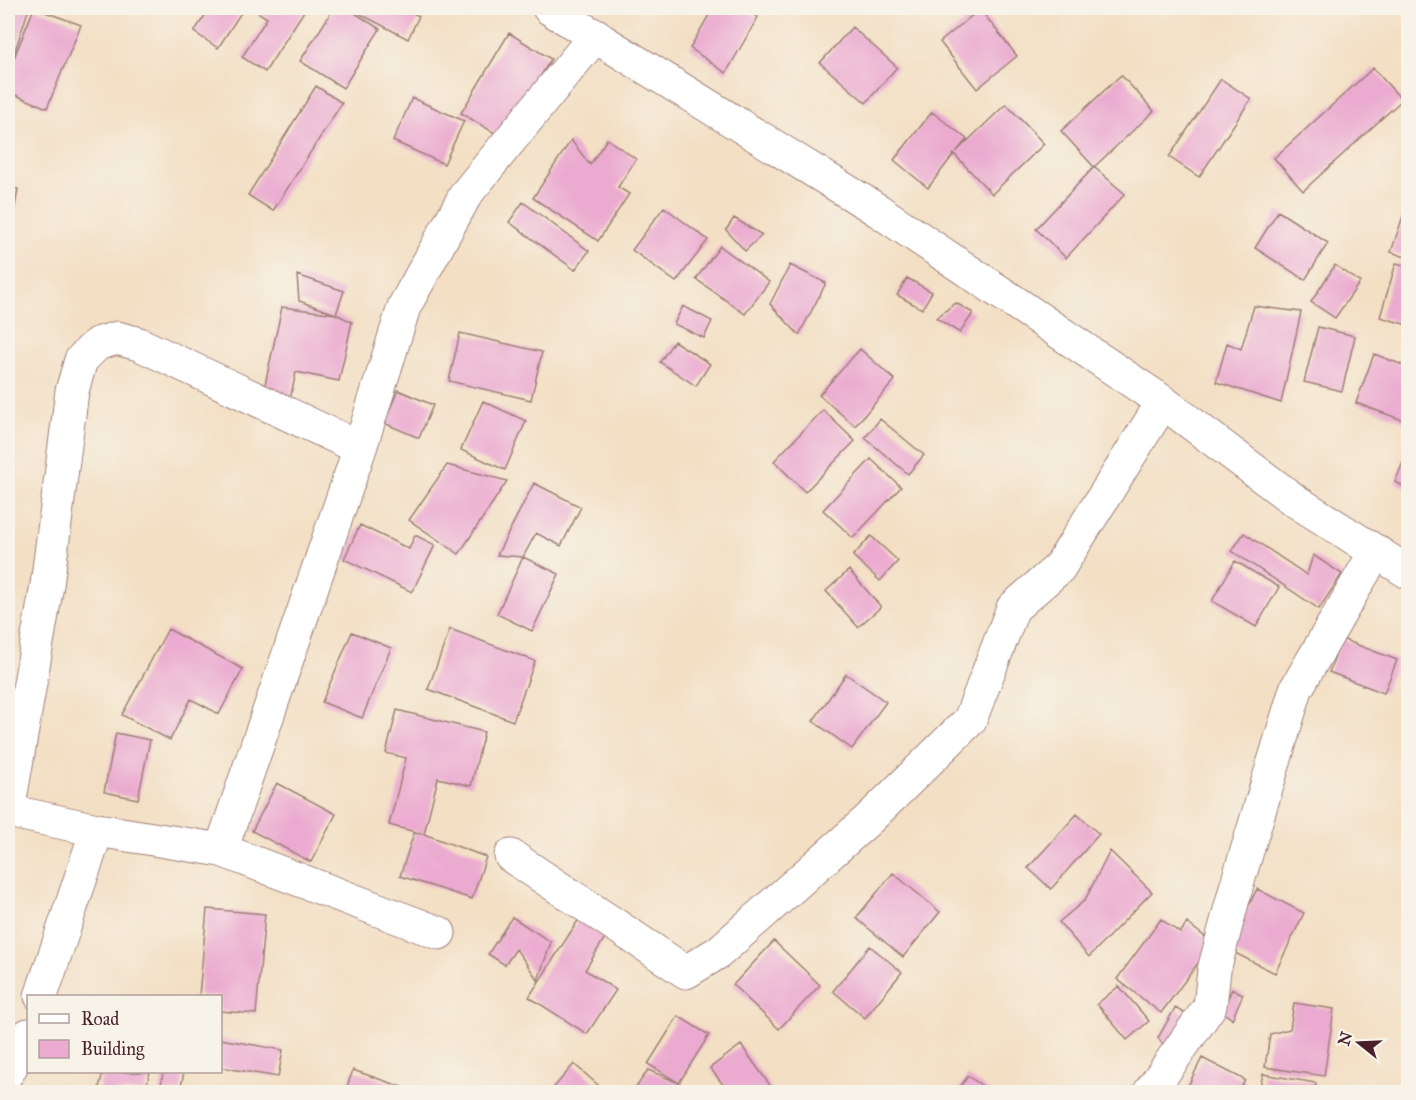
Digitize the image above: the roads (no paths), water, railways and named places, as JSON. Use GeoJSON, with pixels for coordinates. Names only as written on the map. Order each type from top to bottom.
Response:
{"type":"FeatureCollection","features":[{"type":"Feature","properties":{"kind":"street"},"geometry":{"type":"LineString","coordinates":[[549,8],[879,211],[1163,402],[1294,500],[1408,572]]}},
{"type":"Feature","properties":{"kind":"street"},"geometry":{"type":"LineString","coordinates":[[221,850],[360,448],[404,307],[466,194],[596,36]]}},
{"type":"Feature","properties":{"kind":"street"},"geometry":{"type":"LineString","coordinates":[[360,448],[139,344],[117,338],[97,344],[81,360],[72,391],[46,585],[8,811],[97,830],[221,850],[439,933]]}},
{"type":"Feature","properties":{"kind":"street"},"geometry":{"type":"LineString","coordinates":[[512,856],[686,972],[719,952],[869,819],[969,720],[1013,608],[1059,568],[1163,402]]}},
{"type":"Feature","properties":{"kind":"street"},"geometry":{"type":"LineString","coordinates":[[1150,1092],[1210,1006],[1214,970],[1237,884],[1296,689],[1376,550]]}},
{"type":"Feature","properties":{"kind":"street"},"geometry":{"type":"LineString","coordinates":[[41,995],[97,830]]}},
{"type":"Feature","properties":{"kind":"street"},"geometry":{"type":"LineString","coordinates":[[8,1072],[27,1037]]}}]}
